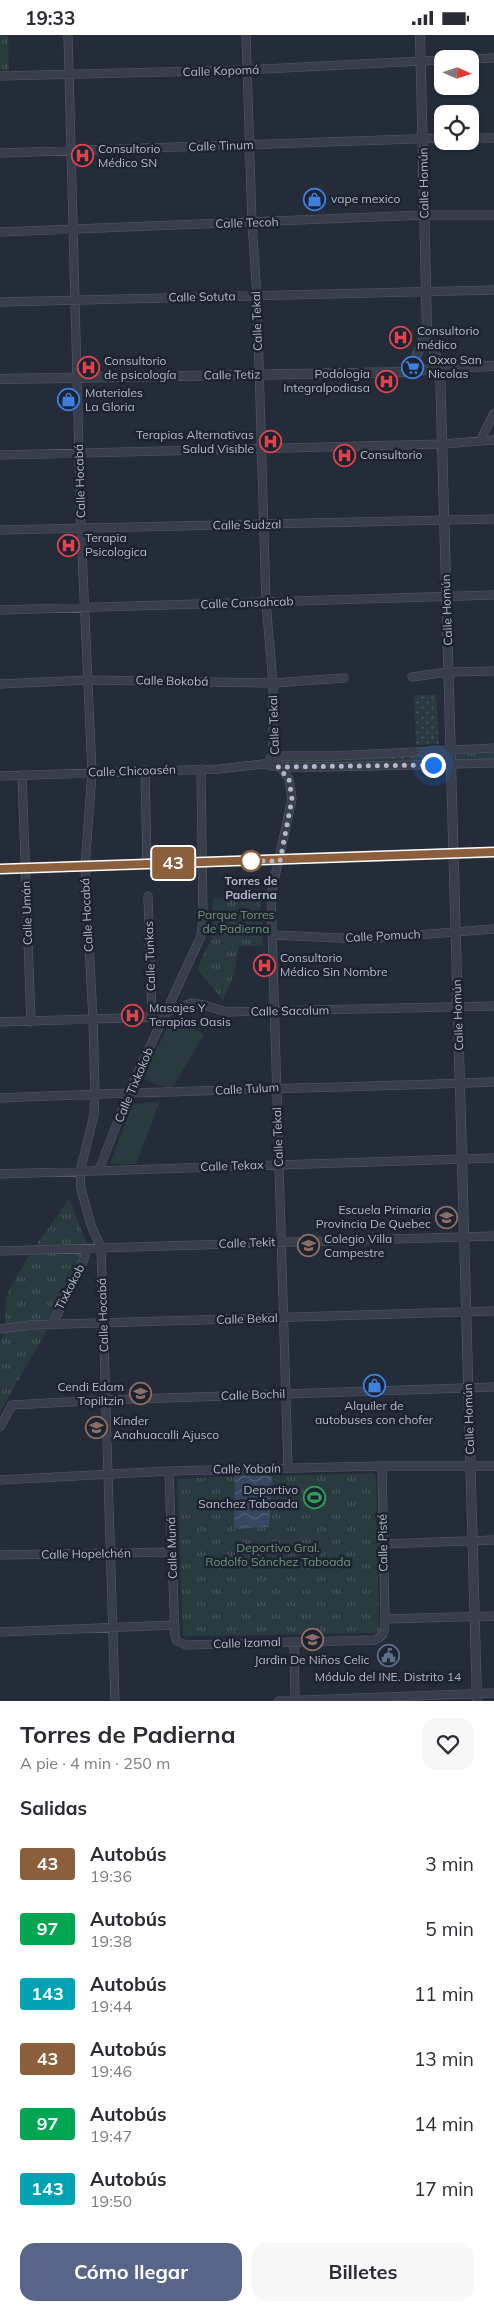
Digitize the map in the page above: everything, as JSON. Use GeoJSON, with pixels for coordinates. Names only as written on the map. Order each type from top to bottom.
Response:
{"type":"FeatureCollection","features":[{"type":"Feature","properties":{"kind":"street","name":"Calle Hocabá"},"geometry":{"type":"LineString","coordinates":[[68,35],[81,529],[92,772],[85,867],[95,1094],[94,1115],[80,1172],[81,1189],[91,1225],[101,1248],[115,1701]]}},
{"type":"Feature","properties":{"kind":"street","name":"Calle Tekal"},"geometry":{"type":"LineString","coordinates":[[246,35],[252,222],[257,296],[266,603],[273,683],[273,756],[278,767],[289,779],[292,799],[272,895],[288,1468]]}},
{"type":"Feature","properties":{"kind":"street","name":"Calle Homún"},"geometry":{"type":"LineString","coordinates":[[420,35],[427,330],[440,368],[477,1697]]}},
{"type":"Feature","properties":{"kind":"street"},"geometry":{"type":"LineString","coordinates":[[479,59],[494,58]]}},
{"type":"Feature","properties":{"kind":"street","name":"Calle Kopomá"},"geometry":{"type":"LineString","coordinates":[[0,76],[246,70],[434,60]]}},
{"type":"Feature","properties":{"kind":"street","name":"Calle Tinum"},"geometry":{"type":"LineString","coordinates":[[0,153],[434,138]]}},
{"type":"Feature","properties":{"kind":"street"},"geometry":{"type":"LineString","coordinates":[[479,138],[494,138]]}},
{"type":"Feature","properties":{"kind":"street","name":"Calle Tecoh"},"geometry":{"type":"LineString","coordinates":[[0,232],[424,215],[494,215]]}},
{"type":"Feature","properties":{"kind":"street","name":"Calle Sotuta"},"geometry":{"type":"LineString","coordinates":[[0,302],[426,290],[494,290]]}},
{"type":"Feature","properties":{"kind":"street","name":"Calle Homún"},"geometry":{"type":"LineString","coordinates":[[410,372],[427,330]]}},
{"type":"Feature","properties":{"kind":"street","name":"Calle Tetiz"},"geometry":{"type":"LineString","coordinates":[[0,379],[410,372],[440,368],[494,366]]}},
{"type":"Feature","properties":{"kind":"street"},"geometry":{"type":"LineString","coordinates":[[480,441],[494,413]]}},
{"type":"Feature","properties":{"kind":"street"},"geometry":{"type":"LineString","coordinates":[[0,455],[442,444],[494,440]]}},
{"type":"Feature","properties":{"kind":"street","name":"Calle Sudzal"},"geometry":{"type":"LineString","coordinates":[[0,530],[494,519]]}},
{"type":"Feature","properties":{"kind":"street","name":"Calle Cansahcab"},"geometry":{"type":"LineString","coordinates":[[0,609],[266,603],[494,595]]}},
{"type":"Feature","properties":{"kind":"street"},"geometry":{"type":"LineString","coordinates":[[412,677],[448,672],[494,671]]}},
{"type":"Feature","properties":{"kind":"street","name":"Calle Bokobá"},"geometry":{"type":"LineString","coordinates":[[0,684],[88,680],[273,683],[344,678]]}},
{"type":"Feature","properties":{"kind":"street"},"geometry":{"type":"LineString","coordinates":[[263,764],[273,756],[494,748]]}},
{"type":"Feature","properties":{"kind":"street","name":"Calle Chicoasén"},"geometry":{"type":"LineString","coordinates":[[0,776],[201,769],[263,764],[278,767],[494,763]]}},
{"type":"Feature","properties":{"kind":"street","name":"Calle Tixkokob"},"geometry":{"type":"LineString","coordinates":[[99,1169],[165,1013],[201,936],[204,918],[201,769]]}},
{"type":"Feature","properties":{"kind":"street"},"geometry":{"type":"LineString","coordinates":[[145,770],[147,863]]}},
{"type":"Feature","properties":{"kind":"street","name":"Calle Umán"},"geometry":{"type":"LineString","coordinates":[[22,775],[31,1022]]}},
{"type":"Feature","properties":{"kind":"street"},"geometry":{"type":"LineString","coordinates":[[0,869],[147,863],[280,861],[494,852]]}},
{"type":"Feature","properties":{"kind":"street","name":"Calle Tunkas"},"geometry":{"type":"LineString","coordinates":[[148,896],[152,1017]]}},
{"type":"Feature","properties":{"kind":"street","name":"Calle Pomuch"},"geometry":{"type":"LineString","coordinates":[[272,935],[364,939],[494,929]]}},
{"type":"Feature","properties":{"kind":"street","name":"Calle Sacalum"},"geometry":{"type":"LineString","coordinates":[[0,1022],[152,1017],[192,1003],[226,1012],[494,1006]]}},
{"type":"Feature","properties":{"kind":"street","name":"Calle Tulum"},"geometry":{"type":"LineString","coordinates":[[0,1098],[130,1093],[169,1094],[277,1087],[494,1082]]}},
{"type":"Feature","properties":{"kind":"street","name":"Calle Tekax"},"geometry":{"type":"LineString","coordinates":[[0,1174],[80,1172],[99,1169],[494,1159]]}},
{"type":"Feature","properties":{"kind":"street","name":"Calle Tekit"},"geometry":{"type":"LineString","coordinates":[[0,1251],[494,1235]]}},
{"type":"Feature","properties":{"kind":"street","name":"Tixkokob"},"geometry":{"type":"LineString","coordinates":[[52,1325],[83,1262],[87,1249]]}},
{"type":"Feature","properties":{"kind":"street","name":"Calle Bekal"},"geometry":{"type":"LineString","coordinates":[[0,1330],[52,1325],[494,1311]]}},
{"type":"Feature","properties":{"kind":"street","name":"Calle Bochil"},"geometry":{"type":"LineString","coordinates":[[0,1427],[12,1405],[105,1400],[494,1387]]}},
{"type":"Feature","properties":{"kind":"street","name":"Calle Yobaín"},"geometry":{"type":"LineString","coordinates":[[0,1480],[170,1471],[382,1466],[494,1466]]}},
{"type":"Feature","properties":{"kind":"street","name":"Calle Pisté"},"geometry":{"type":"LineString","coordinates":[[382,1466],[385,1619]]}},
{"type":"Feature","properties":{"kind":"street","name":"Calle Muná"},"geometry":{"type":"LineString","coordinates":[[170,1471],[175,1625]]}},
{"type":"Feature","properties":{"kind":"street"},"geometry":{"type":"LineString","coordinates":[[383,1544],[494,1540]]}},
{"type":"Feature","properties":{"kind":"street","name":"Calle Hopelchén"},"geometry":{"type":"LineString","coordinates":[[0,1555],[172,1552]]}},
{"type":"Feature","properties":{"kind":"street"},"geometry":{"type":"LineString","coordinates":[[385,1619],[494,1616]]}},
{"type":"Feature","properties":{"kind":"street","name":"Calle Izamal"},"geometry":{"type":"LineString","coordinates":[[175,1625],[177,1641],[186,1645],[375,1640],[384,1633],[385,1619]]}},
{"type":"Feature","properties":{"kind":"street"},"geometry":{"type":"LineString","coordinates":[[0,1632],[175,1625]]}},
{"type":"Feature","properties":{"kind":"street"},"geometry":{"type":"LineString","coordinates":[[294,1642],[295,1701]]}},
{"type":"Feature","properties":{"kind":"street"},"geometry":{"type":"LineString","coordinates":[[278,1701],[477,1697],[494,1693]]}},
{"type":"Feature","properties":{"kind":"green space"},"geometry":{"type":"Polygon","coordinates":[[[0,35],[8,35],[9,70],[0,70],[0,35]]]}},
{"type":"Feature","properties":{"kind":"green space"},"geometry":{"type":"Polygon","coordinates":[[[414,695],[436,695],[439,744],[416,745],[414,695]]]}},
{"type":"Feature","properties":{"kind":"green space"},"geometry":{"type":"Polygon","coordinates":[[[494,753],[494,762],[457,763],[456,755],[494,753]]]}},
{"type":"Feature","properties":{"kind":"green space"},"geometry":{"type":"Polygon","coordinates":[[[446,755],[446,763],[282,765],[282,758],[333,759],[446,755]]]}},
{"type":"Feature","properties":{"kind":"green space","name":"Parque Torres de Padierna"},"geometry":{"type":"Polygon","coordinates":[[[260,897],[263,946],[239,946],[234,974],[223,1000],[197,969],[211,939],[213,899],[260,897]]]}},
{"type":"Feature","properties":{"kind":"green space"},"geometry":{"type":"Polygon","coordinates":[[[173,1018],[204,1034],[171,1091],[141,1078],[173,1018]]]}},
{"type":"Feature","properties":{"kind":"green space"},"geometry":{"type":"Polygon","coordinates":[[[160,1101],[136,1164],[110,1164],[132,1105],[160,1101]]]}},
{"type":"Feature","properties":{"kind":"green space"},"geometry":{"type":"Polygon","coordinates":[[[69,1199],[89,1249],[58,1311],[0,1412],[0,1342],[5,1329],[6,1299],[14,1280],[29,1256],[69,1199]]]}},
{"type":"Feature","properties":{"kind":"green space","name":"Deportivo Gral. Rodolfo Sánchez Taboada"},"geometry":{"type":"Polygon","coordinates":[[[373,1473],[376,1476],[379,1633],[183,1636],[177,1479],[373,1473]]]}},
{"type":"Feature","properties":{"kind":"water"},"geometry":{"type":"Polygon","coordinates":[[[235,1475],[272,1476],[269,1527],[234,1529],[235,1475]]]}},
{"type":"Feature","properties":{"kind":"bus line","name":"43"},"geometry":{"type":"LineString","coordinates":[[0,869],[147,863],[292,861],[494,852]]}},
{"type":"Feature","properties":{"kind":"place","name":"Consultorio Médico SN"},"geometry":{"type":"Point","coordinates":[82,156]}},
{"type":"Feature","properties":{"kind":"place","name":"vape mexico"},"geometry":{"type":"Point","coordinates":[315,199]}},
{"type":"Feature","properties":{"kind":"place","name":"Consultorio médico"},"geometry":{"type":"Point","coordinates":[401,338]}},
{"type":"Feature","properties":{"kind":"place","name":"Oxxo San Nicolas"},"geometry":{"type":"Point","coordinates":[412,367]}},
{"type":"Feature","properties":{"kind":"place","name":"Consultorio de psicología"},"geometry":{"type":"Point","coordinates":[88,368]}},
{"type":"Feature","properties":{"kind":"place","name":"Podologia Integralpodiasa"},"geometry":{"type":"Point","coordinates":[386,381]}},
{"type":"Feature","properties":{"kind":"place","name":"Materiales La Gloria"},"geometry":{"type":"Point","coordinates":[69,400]}},
{"type":"Feature","properties":{"kind":"place","name":"Terapias Alternativas Salud Visible"},"geometry":{"type":"Point","coordinates":[270,442]}},
{"type":"Feature","properties":{"kind":"place","name":"Consultorio"},"geometry":{"type":"Point","coordinates":[344,455]}},
{"type":"Feature","properties":{"kind":"place","name":"Terapia Psicologica"},"geometry":{"type":"Point","coordinates":[69,545]}},
{"type":"Feature","properties":{"kind":"place","name":"Torres de Padierna"},"geometry":{"type":"Point","coordinates":[251,861]}},
{"type":"Feature","properties":{"kind":"place","name":"Consultorio Médico Sin Nombre"},"geometry":{"type":"Point","coordinates":[264,965]}},
{"type":"Feature","properties":{"kind":"place","name":"Masajes Y Terapias Oasis"},"geometry":{"type":"Point","coordinates":[133,1015]}},
{"type":"Feature","properties":{"kind":"place","name":"Escuela Primaria Provincia De Quebec"},"geometry":{"type":"Point","coordinates":[447,1217]}},
{"type":"Feature","properties":{"kind":"place","name":"Colegio Villa Campestre"},"geometry":{"type":"Point","coordinates":[308,1246]}},
{"type":"Feature","properties":{"kind":"place","name":"Alquiler de autobuses con chofer"},"geometry":{"type":"Point","coordinates":[374,1385]}},
{"type":"Feature","properties":{"kind":"place","name":"Cendi Edam Topiltzin"},"geometry":{"type":"Point","coordinates":[140,1394]}},
{"type":"Feature","properties":{"kind":"place","name":"Kinder Anahuacalli Ajusco"},"geometry":{"type":"Point","coordinates":[97,1428]}},
{"type":"Feature","properties":{"kind":"place","name":"Deportivo Sanchez Taboada"},"geometry":{"type":"Point","coordinates":[314,1497]}},
{"type":"Feature","properties":{"kind":"place","name":"Jardin De Niños Celic"},"geometry":{"type":"Point","coordinates":[312,1639]}},
{"type":"Feature","properties":{"kind":"place","name":"Módulo del INE. Distrito 14"},"geometry":{"type":"Point","coordinates":[388,1656]}},
{"type":"Feature","properties":{"kind":"route"},"geometry":{"type":"LineString","coordinates":[[251,861],[248,861],[280,861],[292,799],[289,779],[278,767],[433,765]]}}]}
